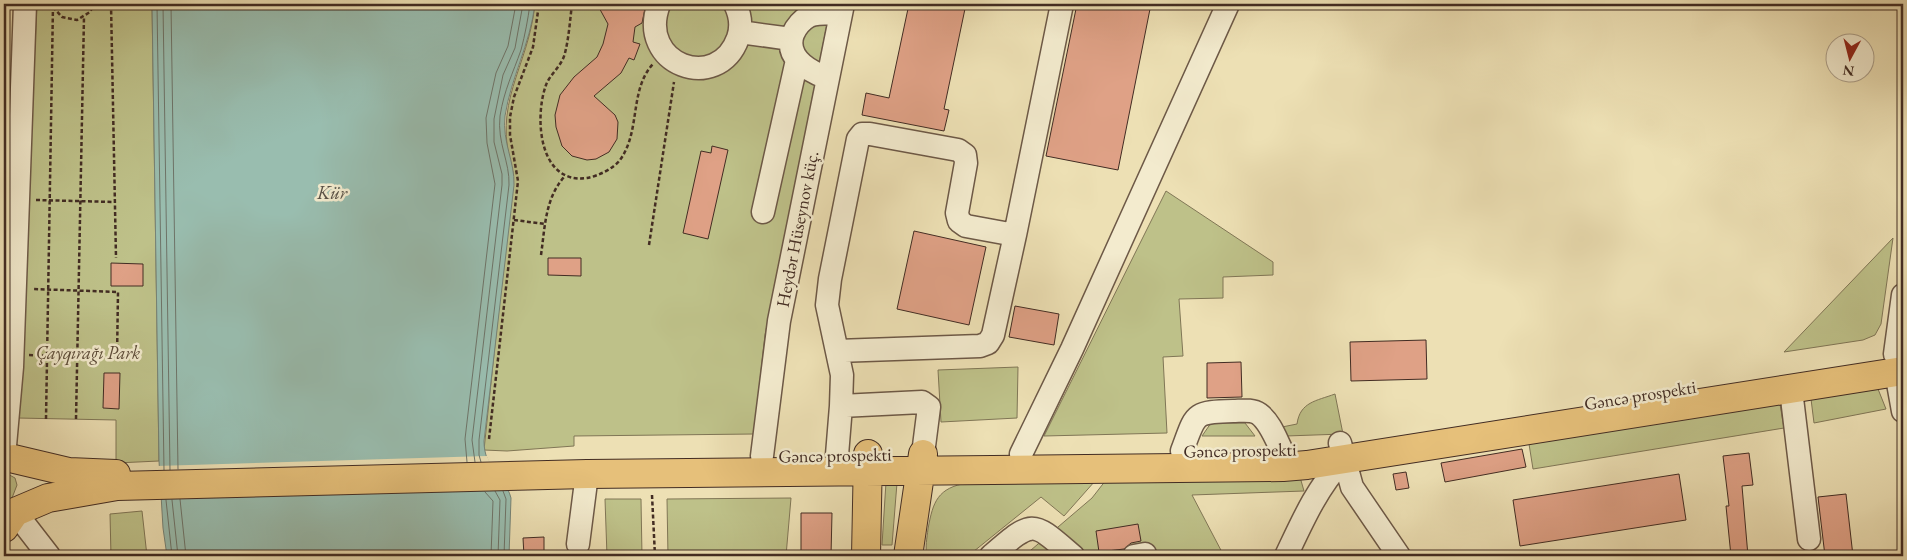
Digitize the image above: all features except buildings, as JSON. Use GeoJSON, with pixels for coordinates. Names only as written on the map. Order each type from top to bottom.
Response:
{"type":"FeatureCollection","features":[{"type":"Feature","properties":{"kind":"main road","name":"Gəncə prospekti"},"geometry":{"type":"LineString","coordinates":[[922,462],[1021,454],[1342,451],[1791,390],[1899,363]]}},
{"type":"Feature","properties":{"kind":"main road","name":"Gəncə prospekti"},"geometry":{"type":"LineString","coordinates":[[575,469],[651,473],[868,462],[1283,467],[1342,451],[1899,363]]}},
{"type":"Feature","properties":{"kind":"main road","name":"Gəncə prospekti"},"geometry":{"type":"LineString","coordinates":[[575,469],[762,456],[837,455],[868,462]]}},
{"type":"Feature","properties":{"kind":"main road"},"geometry":{"type":"LineString","coordinates":[[7,458],[69,472],[117,480],[575,469]]}},
{"type":"Feature","properties":{"kind":"main road"},"geometry":{"type":"LineString","coordinates":[[7,458],[28,472],[31,490],[23,507],[8,518]]}},
{"type":"Feature","properties":{"kind":"main road"},"geometry":{"type":"LineString","coordinates":[[866,556],[868,462]]}},
{"type":"Feature","properties":{"kind":"main road"},"geometry":{"type":"LineString","coordinates":[[908,556],[922,462]]}},
{"type":"Feature","properties":{"kind":"main road"},"geometry":{"type":"LineString","coordinates":[[8,518],[48,498],[117,480]]}},
{"type":"Feature","properties":{"kind":"street"},"geometry":{"type":"LineString","coordinates":[[7,458],[25,4]]}},
{"type":"Feature","properties":{"kind":"street"},"geometry":{"type":"LineString","coordinates":[[658,4],[654,17],[654,30],[658,44],[671,59],[689,67],[703,68],[716,64],[731,50],[740,32],[740,18],[735,4]]}},
{"type":"Feature","properties":{"kind":"street"},"geometry":{"type":"LineString","coordinates":[[837,350],[980,346],[988,343],[993,336],[1062,4]]}},
{"type":"Feature","properties":{"kind":"street"},"geometry":{"type":"LineString","coordinates":[[1021,454],[1072,348],[1228,4]]}},
{"type":"Feature","properties":{"kind":"street"},"geometry":{"type":"LineString","coordinates":[[763,212],[794,50],[796,29],[809,16],[842,9]]}},
{"type":"Feature","properties":{"kind":"street","name":"Heydər Hüseynov küç."},"geometry":{"type":"LineString","coordinates":[[762,456],[779,321],[842,9]]}},
{"type":"Feature","properties":{"kind":"street"},"geometry":{"type":"LineString","coordinates":[[740,32],[794,50],[811,72],[827,78]]}},
{"type":"Feature","properties":{"kind":"street"},"geometry":{"type":"LineString","coordinates":[[837,455],[842,375],[827,305],[830,279],[858,139],[862,134],[958,150],[965,155],[966,162],[957,213],[959,221],[966,226],[1015,235]]}},
{"type":"Feature","properties":{"kind":"street"},"geometry":{"type":"LineString","coordinates":[[1903,295],[1899,363],[1903,411]]}},
{"type":"Feature","properties":{"kind":"street"},"geometry":{"type":"LineString","coordinates":[[1791,390],[1809,539]]}},
{"type":"Feature","properties":{"kind":"street"},"geometry":{"type":"LineString","coordinates":[[841,406],[922,402],[927,404],[929,408],[922,462]]}},
{"type":"Feature","properties":{"kind":"street"},"geometry":{"type":"LineString","coordinates":[[1182,451],[1191,426],[1199,415],[1206,411],[1254,411],[1261,415],[1268,424],[1282,451]]}},
{"type":"Feature","properties":{"kind":"street"},"geometry":{"type":"LineString","coordinates":[[1286,556],[1311,501],[1342,451]]}},
{"type":"Feature","properties":{"kind":"street"},"geometry":{"type":"LineString","coordinates":[[1342,451],[1347,477],[1356,496],[1399,556]]}},
{"type":"Feature","properties":{"kind":"street"},"geometry":{"type":"LineString","coordinates":[[575,469],[578,544]]}},
{"type":"Feature","properties":{"kind":"street"},"geometry":{"type":"LineString","coordinates":[[8,518],[49,556]]}},
{"type":"Feature","properties":{"kind":"street"},"geometry":{"type":"LineString","coordinates":[[991,556],[1029,528],[1042,529],[1073,556]]}},
{"type":"Feature","properties":{"kind":"path"},"geometry":{"type":"LineString","coordinates":[[52,5],[62,17],[77,20],[84,17],[94,4]]}},
{"type":"Feature","properties":{"kind":"path"},"geometry":{"type":"LineString","coordinates":[[111,4],[116,258]]}},
{"type":"Feature","properties":{"kind":"path"},"geometry":{"type":"LineString","coordinates":[[489,439],[518,181],[510,135],[510,117],[514,97],[533,47],[540,4]]}},
{"type":"Feature","properties":{"kind":"path"},"geometry":{"type":"LineString","coordinates":[[572,4],[565,55],[547,83],[541,115],[542,144],[554,167],[564,176],[575,179],[589,177],[602,173],[618,162],[632,138],[642,78],[653,64],[671,59],[649,245]]}},
{"type":"Feature","properties":{"kind":"path"},"geometry":{"type":"LineString","coordinates":[[46,419],[52,5]]}},
{"type":"Feature","properties":{"kind":"path"},"geometry":{"type":"LineString","coordinates":[[76,419],[84,17]]}},
{"type":"Feature","properties":{"kind":"path"},"geometry":{"type":"LineString","coordinates":[[540,255],[549,199],[554,188],[564,176]]}},
{"type":"Feature","properties":{"kind":"path"},"geometry":{"type":"LineString","coordinates":[[28,200],[114,202]]}},
{"type":"Feature","properties":{"kind":"path"},"geometry":{"type":"LineString","coordinates":[[514,220],[545,224]]}},
{"type":"Feature","properties":{"kind":"path"},"geometry":{"type":"LineString","coordinates":[[12,363],[47,355],[117,358],[118,292],[32,289]]}},
{"type":"Feature","properties":{"kind":"path"},"geometry":{"type":"LineString","coordinates":[[651,473],[655,556]]}},
{"type":"Feature","properties":{"kind":"green space","name":"Çayqırağı Park"},"geometry":{"type":"Polygon","coordinates":[[[37,4],[152,4],[159,461],[116,463],[116,420],[17,418],[37,4]]]}},
{"type":"Feature","properties":{"kind":"green space"},"geometry":{"type":"Polygon","coordinates":[[[535,4],[831,4],[765,335],[754,434],[574,436],[574,446],[507,451],[484,450],[513,172],[507,147],[506,125],[508,105],[526,48],[535,4]]]}},
{"type":"Feature","properties":{"kind":"green space"},"geometry":{"type":"Polygon","coordinates":[[[1166,191],[1273,262],[1273,275],[1223,277],[1223,298],[1179,299],[1183,356],[1163,357],[1167,433],[1044,436],[1166,191]]]}},
{"type":"Feature","properties":{"kind":"green space"},"geometry":{"type":"Polygon","coordinates":[[[1893,238],[1881,324],[1875,335],[1863,340],[1784,352],[1893,238]]]}},
{"type":"Feature","properties":{"kind":"green space"},"geometry":{"type":"Polygon","coordinates":[[[1018,367],[1017,418],[941,422],[938,370],[1018,367]]]}},
{"type":"Feature","properties":{"kind":"green space"},"geometry":{"type":"Polygon","coordinates":[[[1878,389],[1886,409],[1814,423],[1811,399],[1878,389]]]}},
{"type":"Feature","properties":{"kind":"green space"},"geometry":{"type":"Polygon","coordinates":[[[1335,394],[1343,434],[1286,436],[1282,427],[1297,424],[1305,407],[1310,403],[1335,394]]]}},
{"type":"Feature","properties":{"kind":"green space"},"geometry":{"type":"Polygon","coordinates":[[[1780,404],[1784,428],[1533,469],[1529,444],[1780,404]]]}},
{"type":"Feature","properties":{"kind":"green space"},"geometry":{"type":"Polygon","coordinates":[[[1211,423],[1245,423],[1255,436],[1202,436],[1211,423]]]}},
{"type":"Feature","properties":{"kind":"green space"},"geometry":{"type":"Polygon","coordinates":[[[4,472],[15,478],[17,485],[12,498],[5,501],[4,472]]]}},
{"type":"Feature","properties":{"kind":"green space"},"geometry":{"type":"Polygon","coordinates":[[[1300,477],[1304,491],[1192,495],[1224,556],[1024,556],[1092,498],[1106,480],[1300,477]]]}},
{"type":"Feature","properties":{"kind":"green space"},"geometry":{"type":"Polygon","coordinates":[[[1095,481],[1064,516],[1041,497],[968,556],[927,556],[928,529],[932,511],[938,497],[949,488],[967,483],[1095,481]]]}},
{"type":"Feature","properties":{"kind":"green space"},"geometry":{"type":"Polygon","coordinates":[[[886,482],[897,483],[892,545],[882,545],[886,482]]]}},
{"type":"Feature","properties":{"kind":"green space"},"geometry":{"type":"Polygon","coordinates":[[[791,498],[786,556],[668,556],[667,499],[791,498]]]}},
{"type":"Feature","properties":{"kind":"green space"},"geometry":{"type":"Polygon","coordinates":[[[605,499],[641,499],[642,556],[607,556],[605,499]]]}},
{"type":"Feature","properties":{"kind":"green space"},"geometry":{"type":"Polygon","coordinates":[[[142,511],[147,556],[111,556],[110,514],[142,511]]]}},
{"type":"Feature","properties":{"kind":"water","name":"Kür"},"geometry":{"type":"Polygon","coordinates":[[[152,4],[535,4],[533,19],[505,116],[505,135],[513,168],[514,185],[484,441],[487,459],[504,483],[511,498],[509,556],[167,556],[163,528],[159,461],[152,4]]]}},
{"type":"Feature","properties":{"kind":"pier"},"geometry":{"type":"Polygon","coordinates":[[[487,456],[491,465],[158,496],[156,466],[487,456]]]}}]}
